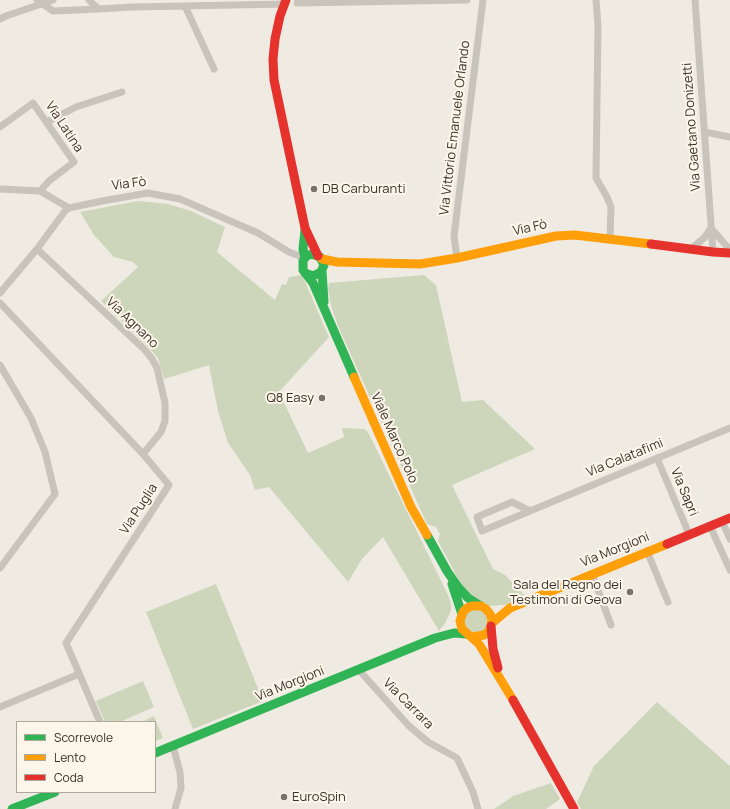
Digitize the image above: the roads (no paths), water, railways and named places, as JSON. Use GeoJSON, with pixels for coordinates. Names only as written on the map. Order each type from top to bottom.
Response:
{"type":"FeatureCollection","features":[{"type":"Feature","properties":{"kind":"main road"},"geometry":{"type":"LineString","coordinates":[[285,2],[275,39],[273,59],[274,80],[305,228],[323,262],[322,270],[326,312]]}},
{"type":"Feature","properties":{"kind":"main road"},"geometry":{"type":"LineString","coordinates":[[305,228],[303,249],[304,265],[313,276],[319,274],[322,270],[337,262]]}},
{"type":"Feature","properties":{"kind":"main road","name":"Via Fò"},"geometry":{"type":"LineString","coordinates":[[320,257],[337,262],[420,264],[457,258],[556,236],[575,235],[610,238],[713,252],[730,252]]}},
{"type":"Feature","properties":{"kind":"main road"},"geometry":{"type":"LineString","coordinates":[[304,265],[312,254],[320,257]]}},
{"type":"Feature","properties":{"kind":"main road","name":"Viale Marco Polo"},"geometry":{"type":"LineString","coordinates":[[304,265],[411,507],[447,571]]}},
{"type":"Feature","properties":{"kind":"main road","name":"Via Morgioni"},"geometry":{"type":"LineString","coordinates":[[510,608],[726,520]]}},
{"type":"Feature","properties":{"kind":"main road"},"geometry":{"type":"LineString","coordinates":[[447,571],[468,598],[484,607],[490,614],[493,649],[497,664],[507,688]]}},
{"type":"Feature","properties":{"kind":"main road"},"geometry":{"type":"LineString","coordinates":[[447,571],[457,596],[461,616],[461,626],[479,644],[507,688],[574,809]]}},
{"type":"Feature","properties":{"kind":"main road"},"geometry":{"type":"LineString","coordinates":[[435,638],[451,627],[470,606],[475,605],[495,610],[510,608]]}},
{"type":"Feature","properties":{"kind":"main road"},"geometry":{"type":"LineString","coordinates":[[435,638],[454,633],[478,637],[484,635],[492,624],[510,608]]}},
{"type":"Feature","properties":{"kind":"main road","name":"Via Morgioni"},"geometry":{"type":"LineString","coordinates":[[156,753],[435,638]]}},
{"type":"Feature","properties":{"kind":"main road"},"geometry":{"type":"LineString","coordinates":[[12,809],[52,793]]}},
{"type":"Feature","properties":{"kind":"street"},"geometry":{"type":"LineString","coordinates":[[0,20],[41,1],[53,0]]}},
{"type":"Feature","properties":{"kind":"street"},"geometry":{"type":"LineString","coordinates":[[90,0],[99,9]]}},
{"type":"Feature","properties":{"kind":"street"},"geometry":{"type":"LineString","coordinates":[[118,0],[132,7]]}},
{"type":"Feature","properties":{"kind":"street"},"geometry":{"type":"LineString","coordinates":[[297,3],[467,0]]}},
{"type":"Feature","properties":{"kind":"street","name":"Via Vittorio Emanuele Orlando"},"geometry":{"type":"LineString","coordinates":[[457,258],[454,236],[483,0]]}},
{"type":"Feature","properties":{"kind":"street"},"geometry":{"type":"LineString","coordinates":[[596,0],[598,34],[596,178],[611,207],[610,238]]}},
{"type":"Feature","properties":{"kind":"street","name":"Via Gaetano Donizetti"},"geometry":{"type":"LineString","coordinates":[[695,0],[713,252]]}},
{"type":"Feature","properties":{"kind":"street"},"geometry":{"type":"LineString","coordinates":[[41,1],[54,11],[285,2]]}},
{"type":"Feature","properties":{"kind":"street"},"geometry":{"type":"LineString","coordinates":[[185,6],[214,68]]}},
{"type":"Feature","properties":{"kind":"street"},"geometry":{"type":"LineString","coordinates":[[47,122],[76,107],[122,92]]}},
{"type":"Feature","properties":{"kind":"street","name":"Via Latina"},"geometry":{"type":"LineString","coordinates":[[0,127],[33,103],[74,162],[49,181],[40,192]]}},
{"type":"Feature","properties":{"kind":"street"},"geometry":{"type":"LineString","coordinates":[[705,132],[730,137]]}},
{"type":"Feature","properties":{"kind":"street"},"geometry":{"type":"LineString","coordinates":[[0,189],[40,192],[70,208]]}},
{"type":"Feature","properties":{"kind":"street","name":"Via Fò"},"geometry":{"type":"LineString","coordinates":[[70,208],[148,193],[180,199],[258,233],[289,252],[304,265]]}},
{"type":"Feature","properties":{"kind":"street"},"geometry":{"type":"LineString","coordinates":[[0,293],[36,249],[64,211],[70,208]]}},
{"type":"Feature","properties":{"kind":"street"},"geometry":{"type":"LineString","coordinates":[[691,249],[705,237],[711,228],[730,252]]}},
{"type":"Feature","properties":{"kind":"street","name":"Via Agnano"},"geometry":{"type":"LineString","coordinates":[[36,249],[145,350],[157,368],[165,403],[165,421],[161,432],[143,454]]}},
{"type":"Feature","properties":{"kind":"street","name":"Via Puglia"},"geometry":{"type":"LineString","coordinates":[[0,302],[143,454],[169,485],[66,644],[100,721]]}},
{"type":"Feature","properties":{"kind":"street"},"geometry":{"type":"LineString","coordinates":[[0,365],[31,418],[45,452],[55,494],[0,568]]}},
{"type":"Feature","properties":{"kind":"street","name":"Via Calatafimi"},"geometry":{"type":"LineString","coordinates":[[530,511],[512,502],[476,517],[482,530],[530,511],[730,428]]}},
{"type":"Feature","properties":{"kind":"street","name":"Via Sapri"},"geometry":{"type":"LineString","coordinates":[[657,458],[689,534]]}},
{"type":"Feature","properties":{"kind":"street"},"geometry":{"type":"LineString","coordinates":[[716,539],[729,536],[726,520]]}},
{"type":"Feature","properties":{"kind":"street"},"geometry":{"type":"LineString","coordinates":[[710,526],[730,570]]}},
{"type":"Feature","properties":{"kind":"street"},"geometry":{"type":"LineString","coordinates":[[647,551],[668,602]]}},
{"type":"Feature","properties":{"kind":"street"},"geometry":{"type":"LineString","coordinates":[[592,574],[611,625]]}},
{"type":"Feature","properties":{"kind":"street","name":"Via Carrara"},"geometry":{"type":"LineString","coordinates":[[359,670],[408,725],[428,742],[457,758],[473,792],[478,809]]}},
{"type":"Feature","properties":{"kind":"street"},"geometry":{"type":"LineString","coordinates":[[0,707],[79,674]]}},
{"type":"Feature","properties":{"kind":"street"},"geometry":{"type":"LineString","coordinates":[[173,746],[180,772],[181,788],[175,809]]}},
{"type":"Feature","properties":{"kind":"place","name":"DB Carburanti"},"geometry":{"type":"Point","coordinates":[314,189]}},
{"type":"Feature","properties":{"kind":"place","name":"Q8 Easy"},"geometry":{"type":"Point","coordinates":[322,398]}},
{"type":"Feature","properties":{"kind":"place","name":"Sala del Regno dei Testimoni di Geova"},"geometry":{"type":"Point","coordinates":[630,592]}},
{"type":"Feature","properties":{"kind":"place","name":"EuroSpin"},"geometry":{"type":"Point","coordinates":[284,797]}}]}
